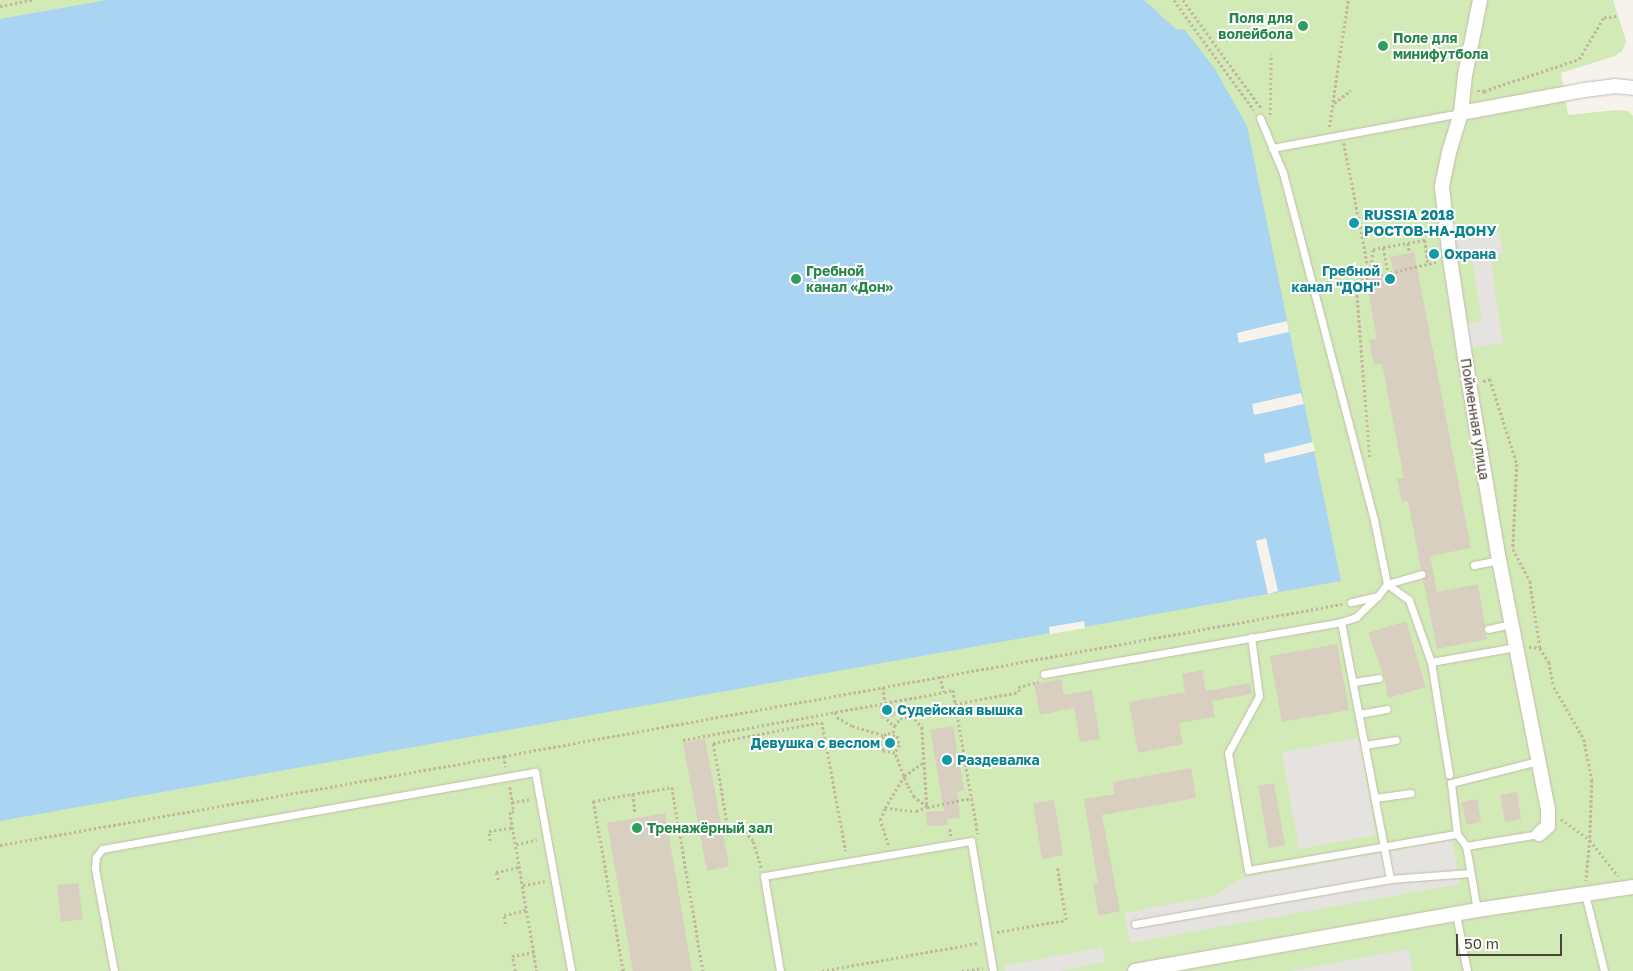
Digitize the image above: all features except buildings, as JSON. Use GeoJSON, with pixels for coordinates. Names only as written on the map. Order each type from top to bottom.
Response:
{"type":"FeatureCollection","features":[{"type":"Feature","properties":{"kind":"street","name":"Пойменная улица"},"geometry":{"type":"LineString","coordinates":[[1480,0],[1465,75],[1461,113],[1450,148],[1442,187],[1450,259],[1469,384],[1516,647],[1548,810],[1548,826],[1540,834]]}},
{"type":"Feature","properties":{"kind":"street"},"geometry":{"type":"LineString","coordinates":[[1615,86],[1633,76]]}},
{"type":"Feature","properties":{"kind":"street"},"geometry":{"type":"LineString","coordinates":[[1461,113],[1615,86],[1633,88]]}},
{"type":"Feature","properties":{"kind":"street"},"geometry":{"type":"LineString","coordinates":[[1135,971],[1477,910],[1630,887]]}},
{"type":"Feature","properties":{"kind":"lane"},"geometry":{"type":"LineString","coordinates":[[1272,148],[1461,113]]}},
{"type":"Feature","properties":{"kind":"lane"},"geometry":{"type":"LineString","coordinates":[[1266,116],[1272,148],[1283,174],[1374,520],[1387,584],[1409,600],[1432,662],[1449,776]]}},
{"type":"Feature","properties":{"kind":"lane"},"geometry":{"type":"LineString","coordinates":[[1474,565],[1500,560]]}},
{"type":"Feature","properties":{"kind":"lane"},"geometry":{"type":"LineString","coordinates":[[1044,674],[1342,622],[1356,617],[1378,596],[1387,584],[1422,574]]}},
{"type":"Feature","properties":{"kind":"lane"},"geometry":{"type":"LineString","coordinates":[[1351,602],[1378,596]]}},
{"type":"Feature","properties":{"kind":"lane"},"geometry":{"type":"LineString","coordinates":[[1342,622],[1390,879]]}},
{"type":"Feature","properties":{"kind":"lane"},"geometry":{"type":"LineString","coordinates":[[1488,629],[1512,624]]}},
{"type":"Feature","properties":{"kind":"lane"},"geometry":{"type":"LineString","coordinates":[[1251,638],[1259,696],[1228,753],[1248,870],[1457,834]]}},
{"type":"Feature","properties":{"kind":"lane"},"geometry":{"type":"LineString","coordinates":[[1432,662],[1516,647]]}},
{"type":"Feature","properties":{"kind":"lane"},"geometry":{"type":"LineString","coordinates":[[1354,682],[1379,678]]}},
{"type":"Feature","properties":{"kind":"lane"},"geometry":{"type":"LineString","coordinates":[[1360,714],[1387,709]]}},
{"type":"Feature","properties":{"kind":"lane"},"geometry":{"type":"LineString","coordinates":[[1365,745],[1396,740]]}},
{"type":"Feature","properties":{"kind":"lane"},"geometry":{"type":"LineString","coordinates":[[1477,910],[1466,846],[1457,834],[1451,783],[1538,761]]}},
{"type":"Feature","properties":{"kind":"lane"},"geometry":{"type":"LineString","coordinates":[[114,971],[95,868],[96,857],[102,849],[534,772],[571,971]]}},
{"type":"Feature","properties":{"kind":"lane"},"geometry":{"type":"LineString","coordinates":[[1374,798],[1411,793]]}},
{"type":"Feature","properties":{"kind":"lane"},"geometry":{"type":"LineString","coordinates":[[1466,846],[1540,834]]}},
{"type":"Feature","properties":{"kind":"lane"},"geometry":{"type":"LineString","coordinates":[[780,971],[764,876],[971,841],[993,971]]}},
{"type":"Feature","properties":{"kind":"lane"},"geometry":{"type":"LineString","coordinates":[[1135,924],[1390,879],[1470,873]]}},
{"type":"Feature","properties":{"kind":"lane"},"geometry":{"type":"LineString","coordinates":[[1585,894],[1604,971]]}},
{"type":"Feature","properties":{"kind":"lane"},"geometry":{"type":"LineString","coordinates":[[1456,914],[1466,971]]}},
{"type":"Feature","properties":{"kind":"path"},"geometry":{"type":"LineString","coordinates":[[0,6],[32,0]]}},
{"type":"Feature","properties":{"kind":"path"},"geometry":{"type":"LineString","coordinates":[[1174,0],[1266,116]]}},
{"type":"Feature","properties":{"kind":"path"},"geometry":{"type":"LineString","coordinates":[[1183,0],[1266,116]]}},
{"type":"Feature","properties":{"kind":"path"},"geometry":{"type":"LineString","coordinates":[[1328,138],[1348,0]]}},
{"type":"Feature","properties":{"kind":"path"},"geometry":{"type":"LineString","coordinates":[[1478,96],[1484,90],[1580,59],[1604,17],[1617,16]]}},
{"type":"Feature","properties":{"kind":"path"},"geometry":{"type":"LineString","coordinates":[[1266,116],[1271,54]]}},
{"type":"Feature","properties":{"kind":"path"},"geometry":{"type":"LineString","coordinates":[[1332,104],[1351,90]]}},
{"type":"Feature","properties":{"kind":"path"},"geometry":{"type":"LineString","coordinates":[[1342,135],[1370,277]]}},
{"type":"Feature","properties":{"kind":"path"},"geometry":{"type":"LineString","coordinates":[[1365,251],[1424,240],[1428,264]]}},
{"type":"Feature","properties":{"kind":"path"},"geometry":{"type":"LineString","coordinates":[[1408,243],[1410,252]]}},
{"type":"Feature","properties":{"kind":"path"},"geometry":{"type":"LineString","coordinates":[[1383,247],[1388,275]]}},
{"type":"Feature","properties":{"kind":"path"},"geometry":{"type":"LineString","coordinates":[[1370,277],[1373,249]]}},
{"type":"Feature","properties":{"kind":"path"},"geometry":{"type":"LineString","coordinates":[[1313,291],[1413,266],[1450,259]]}},
{"type":"Feature","properties":{"kind":"path"},"geometry":{"type":"LineString","coordinates":[[1412,261],[1413,266]]}},
{"type":"Feature","properties":{"kind":"path"},"geometry":{"type":"LineString","coordinates":[[1356,280],[1370,462]]}},
{"type":"Feature","properties":{"kind":"path"},"geometry":{"type":"LineString","coordinates":[[1469,384],[1490,379],[1517,464],[1513,549],[1530,581],[1540,648],[1549,662],[1554,687],[1584,739],[1592,780],[1590,840],[1585,894]]}},
{"type":"Feature","properties":{"kind":"path"},"geometry":{"type":"LineString","coordinates":[[0,845],[504,756],[1351,602]]}},
{"type":"Feature","properties":{"kind":"path"},"geometry":{"type":"LineString","coordinates":[[955,704],[1019,692],[1018,687],[1039,682],[1044,674],[1040,658]]}},
{"type":"Feature","properties":{"kind":"path"},"geometry":{"type":"LineString","coordinates":[[940,676],[944,692]]}},
{"type":"Feature","properties":{"kind":"path"},"geometry":{"type":"LineString","coordinates":[[883,686],[886,703]]}},
{"type":"Feature","properties":{"kind":"path"},"geometry":{"type":"LineString","coordinates":[[683,740],[953,690],[978,836]]}},
{"type":"Feature","properties":{"kind":"path"},"geometry":{"type":"LineString","coordinates":[[835,712],[837,717],[847,723],[884,736],[893,733]]}},
{"type":"Feature","properties":{"kind":"path"},"geometry":{"type":"LineString","coordinates":[[893,733],[894,726],[900,719],[905,717],[919,722],[924,732],[927,807]]}},
{"type":"Feature","properties":{"kind":"path"},"geometry":{"type":"LineString","coordinates":[[887,719],[894,726]]}},
{"type":"Feature","properties":{"kind":"path"},"geometry":{"type":"LineString","coordinates":[[764,876],[753,841],[741,828],[728,830],[713,743],[822,722],[848,863]]}},
{"type":"Feature","properties":{"kind":"path"},"geometry":{"type":"LineString","coordinates":[[884,736],[880,743],[883,751],[895,752],[899,749],[900,740],[893,733]]}},
{"type":"Feature","properties":{"kind":"path"},"geometry":{"type":"LineString","coordinates":[[895,752],[914,797],[927,807]]}},
{"type":"Feature","properties":{"kind":"path"},"geometry":{"type":"LineString","coordinates":[[504,756],[514,812],[510,812],[537,971]]}},
{"type":"Feature","properties":{"kind":"path"},"geometry":{"type":"LineString","coordinates":[[889,848],[880,820],[904,776],[924,762]]}},
{"type":"Feature","properties":{"kind":"path"},"geometry":{"type":"LineString","coordinates":[[623,971],[593,801],[672,787],[703,971]]}},
{"type":"Feature","properties":{"kind":"path"},"geometry":{"type":"LineString","coordinates":[[632,794],[635,812]]}},
{"type":"Feature","properties":{"kind":"path"},"geometry":{"type":"LineString","coordinates":[[512,802],[539,797]]}},
{"type":"Feature","properties":{"kind":"path"},"geometry":{"type":"LineString","coordinates":[[885,808],[916,811],[972,798]]}},
{"type":"Feature","properties":{"kind":"path"},"geometry":{"type":"LineString","coordinates":[[1548,810],[1590,840],[1630,887]]}},
{"type":"Feature","properties":{"kind":"path"},"geometry":{"type":"LineString","coordinates":[[490,841],[489,831],[513,826]]}},
{"type":"Feature","properties":{"kind":"path"},"geometry":{"type":"LineString","coordinates":[[516,844],[546,838]]}},
{"type":"Feature","properties":{"kind":"path"},"geometry":{"type":"LineString","coordinates":[[498,880],[496,872],[520,867]]}},
{"type":"Feature","properties":{"kind":"path"},"geometry":{"type":"LineString","coordinates":[[822,971],[997,940],[996,932],[1066,920],[1057,867]]}},
{"type":"Feature","properties":{"kind":"path"},"geometry":{"type":"LineString","coordinates":[[523,885],[554,879]]}},
{"type":"Feature","properties":{"kind":"path"},"geometry":{"type":"LineString","coordinates":[[505,924],[504,915],[527,910]]}},
{"type":"Feature","properties":{"kind":"path"},"geometry":{"type":"LineString","coordinates":[[515,971],[512,956],[534,952]]}},
{"type":"Feature","properties":{"kind":"green space","name":"Гребной канал «Дон»"},"geometry":{"type":"Polygon","coordinates":[[[0,0],[1613,0],[1626,42],[1622,51],[1615,56],[1561,73],[1568,115],[1617,110],[1628,111],[1633,116],[1633,971],[0,971],[0,0]]]}},
{"type":"Feature","properties":{"kind":"shaded area"},"geometry":{"type":"Polygon","coordinates":[[[1499,232],[1503,251],[1491,264],[1503,343],[1470,348],[1467,324],[1482,321],[1472,259],[1457,262],[1454,240],[1499,232]]]}},
{"type":"Feature","properties":{"kind":"shaded area"},"geometry":{"type":"Polygon","coordinates":[[[1359,738],[1376,835],[1299,849],[1282,752],[1359,738]]]}},
{"type":"Feature","properties":{"kind":"shaded area"},"geometry":{"type":"Polygon","coordinates":[[[1452,840],[1460,884],[1130,943],[1124,913],[1213,896],[1242,878],[1452,840]]]}},
{"type":"Feature","properties":{"kind":"shaded area"},"geometry":{"type":"Polygon","coordinates":[[[1102,947],[1105,962],[1061,971],[1005,971],[1004,966],[1102,947]]]}},
{"type":"Feature","properties":{"kind":"shaded area"},"geometry":{"type":"Polygon","coordinates":[[[1409,949],[1412,971],[1290,971],[1409,949]]]}},
{"type":"Feature","properties":{"kind":"water","name":"Гребной канал «Дон»"},"geometry":{"type":"Polygon","coordinates":[[[107,0],[1144,0],[1176,29],[1185,30],[1215,69],[1247,126],[1341,581],[0,821],[0,19],[107,0]]]}},
{"type":"Feature","properties":{"kind":"pier"},"geometry":{"type":"Polygon","coordinates":[[[1287,321],[1289,332],[1239,343],[1237,333],[1287,321]]]}},
{"type":"Feature","properties":{"kind":"pier"},"geometry":{"type":"Polygon","coordinates":[[[1301,393],[1304,404],[1254,415],[1252,404],[1301,393]]]}},
{"type":"Feature","properties":{"kind":"pier"},"geometry":{"type":"Polygon","coordinates":[[[1313,442],[1315,451],[1265,463],[1264,454],[1313,442]]]}},
{"type":"Feature","properties":{"kind":"pier"},"geometry":{"type":"Polygon","coordinates":[[[1266,538],[1278,591],[1268,594],[1256,541],[1266,538]]]}},
{"type":"Feature","properties":{"kind":"pier"},"geometry":{"type":"Polygon","coordinates":[[[1084,621],[1085,628],[1050,634],[1049,627],[1084,621]]]}},
{"type":"Feature","properties":{"kind":"place","name":"Поля для волейбола"},"geometry":{"type":"Point","coordinates":[1303,26]}},
{"type":"Feature","properties":{"kind":"place","name":"Поле для минифутбола"},"geometry":{"type":"Point","coordinates":[1383,46]}},
{"type":"Feature","properties":{"kind":"place","name":"RUSSIA 2018 РОСТОВ-НА-ДОНУ"},"geometry":{"type":"Point","coordinates":[1354,223]}},
{"type":"Feature","properties":{"kind":"place","name":"Охрана"},"geometry":{"type":"Point","coordinates":[1434,254]}},
{"type":"Feature","properties":{"kind":"place","name":"Гребной канал «Дон»"},"geometry":{"type":"Point","coordinates":[796,279]}},
{"type":"Feature","properties":{"kind":"place","name":"Гребной канал \"ДОН\""},"geometry":{"type":"Point","coordinates":[1390,279]}},
{"type":"Feature","properties":{"kind":"place","name":"Судейская вышка"},"geometry":{"type":"Point","coordinates":[887,710]}},
{"type":"Feature","properties":{"kind":"place","name":"Девушка с веслом"},"geometry":{"type":"Point","coordinates":[890,743]}},
{"type":"Feature","properties":{"kind":"place","name":"Раздевалка"},"geometry":{"type":"Point","coordinates":[947,760]}},
{"type":"Feature","properties":{"kind":"place","name":"Тренажёрный зал"},"geometry":{"type":"Point","coordinates":[637,828]}}]}
